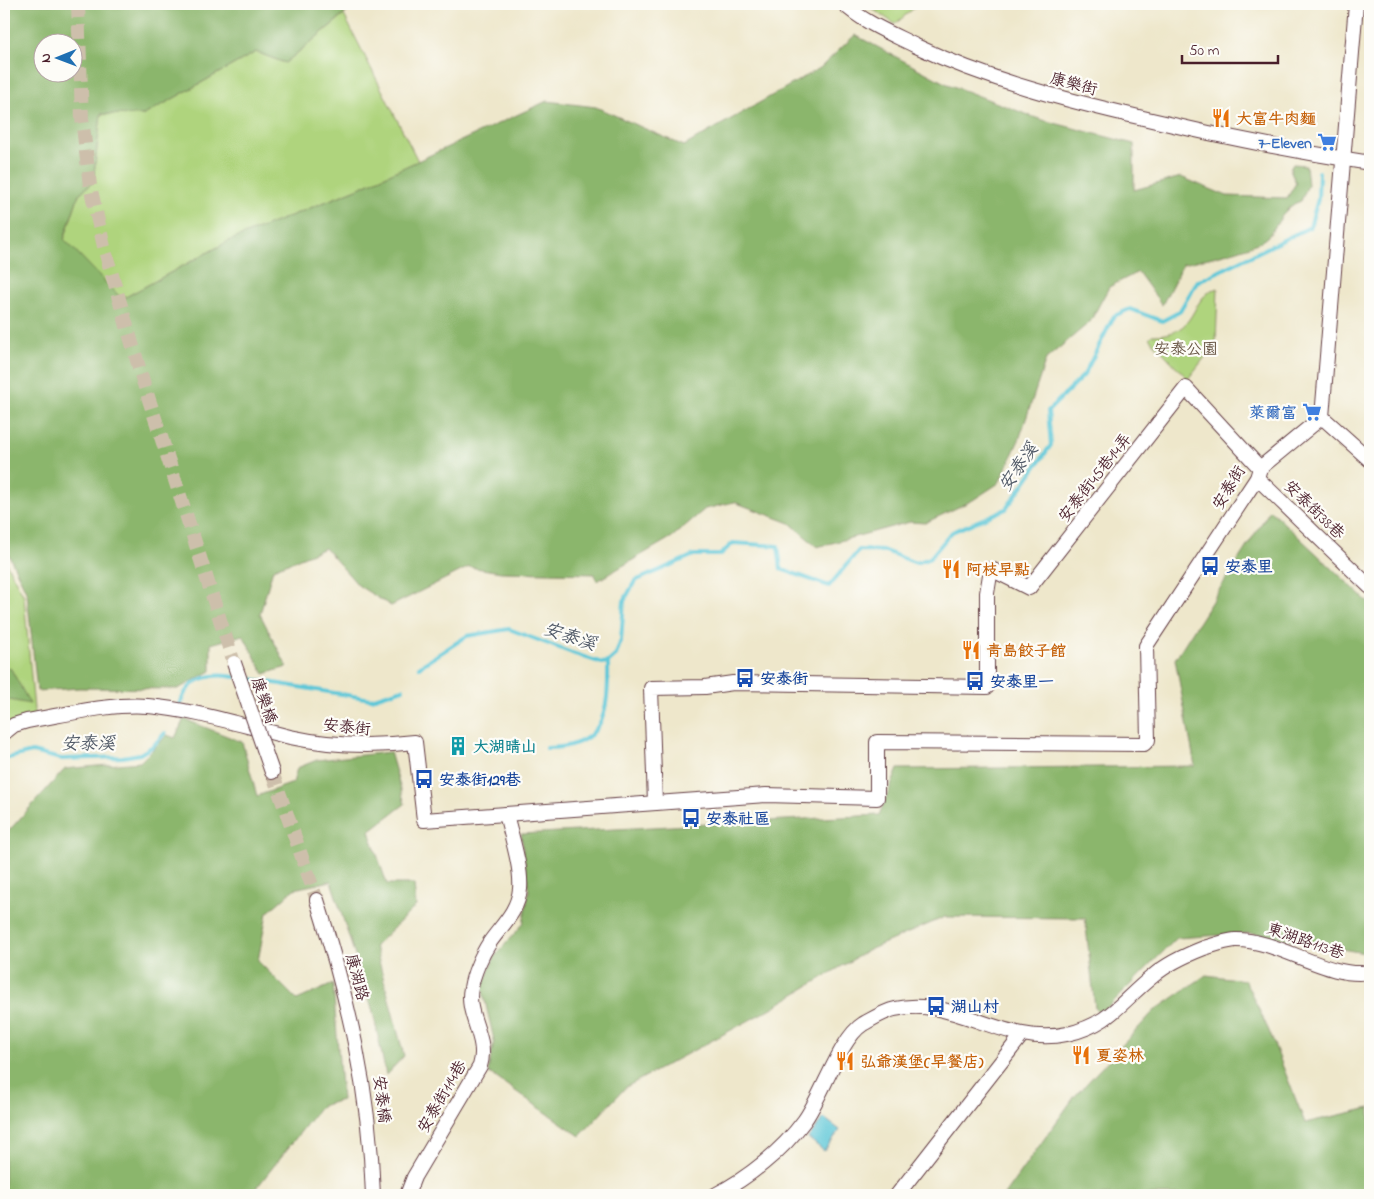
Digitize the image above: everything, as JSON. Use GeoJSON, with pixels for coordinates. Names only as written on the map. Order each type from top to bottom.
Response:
{"type":"FeatureCollection","features":[{"type":"Feature","properties":{"kind":"street","name":"康樂街"},"geometry":{"type":"LineString","coordinates":[[844,4],[851,11],[893,35],[947,61],[1056,98],[1231,138],[1336,158]]}},
{"type":"Feature","properties":{"kind":"street"},"geometry":{"type":"LineString","coordinates":[[1356,4],[1336,158],[1322,417],[1370,460]]}},
{"type":"Feature","properties":{"kind":"street"},"geometry":{"type":"LineString","coordinates":[[1336,158],[1370,163]]}},
{"type":"Feature","properties":{"kind":"street","name":"安泰街38巷"},"geometry":{"type":"LineString","coordinates":[[1186,388],[1258,473],[1370,587]]}},
{"type":"Feature","properties":{"kind":"street","name":"安泰街45巷14弄"},"geometry":{"type":"LineString","coordinates":[[654,803],[651,688],[705,687],[733,683],[987,687],[987,593],[991,569],[1029,588],[1186,388]]}},
{"type":"Feature","properties":{"kind":"street","name":"安泰街"},"geometry":{"type":"LineString","coordinates":[[4,733],[14,725],[27,721],[124,706],[147,706],[195,713],[292,738],[378,747],[415,742],[424,820],[766,795],[877,798],[877,742],[1144,744],[1148,740],[1146,646],[1258,473],[1322,417]]}},
{"type":"Feature","properties":{"kind":"street","name":"康樂橋"},"geometry":{"type":"LineString","coordinates":[[234,663],[272,772]]}},
{"type":"Feature","properties":{"kind":"street","name":"安泰街114巷"},"geometry":{"type":"LineString","coordinates":[[407,1195],[414,1177],[456,1103],[477,1071],[483,1057],[482,1040],[472,1010],[471,986],[486,950],[514,908],[520,889],[506,814]]}},
{"type":"Feature","properties":{"kind":"street","name":"康湖路"},"geometry":{"type":"LineString","coordinates":[[317,900],[341,979],[361,1063]]}},
{"type":"Feature","properties":{"kind":"street","name":"東湖路113巷"},"geometry":{"type":"LineString","coordinates":[[1022,1036],[1043,1037],[1066,1034],[1105,1019],[1152,976],[1172,962],[1194,952],[1233,940],[1257,941],[1342,972],[1360,974],[1370,972]]}},
{"type":"Feature","properties":{"kind":"street"},"geometry":{"type":"LineString","coordinates":[[715,1195],[734,1185],[778,1150],[804,1120],[848,1040],[861,1025],[894,1009],[916,1006],[946,1010],[1022,1036],[897,1195]]}},
{"type":"Feature","properties":{"kind":"street","name":"安泰橋"},"geometry":{"type":"LineString","coordinates":[[361,1063],[370,1139],[373,1195]]}},
{"type":"Feature","properties":{"kind":"green space"},"geometry":{"type":"Polygon","coordinates":[[[4,4],[357,4],[285,63],[256,52],[144,115],[101,114],[93,182],[79,194],[64,239],[122,299],[229,241],[357,189],[547,101],[596,107],[684,146],[820,68],[855,35],[945,83],[1039,119],[1134,144],[1134,190],[1181,177],[1227,196],[1287,198],[1296,183],[1290,169],[1293,164],[1306,165],[1308,185],[1301,201],[1285,211],[1267,237],[1240,249],[1183,264],[1162,305],[1138,272],[1109,287],[1090,322],[1046,359],[1019,440],[999,483],[973,500],[925,523],[910,522],[817,547],[790,523],[734,502],[705,509],[672,537],[597,581],[595,574],[501,572],[469,567],[391,606],[359,586],[325,548],[273,569],[260,614],[287,667],[264,674],[243,635],[211,644],[211,671],[178,689],[79,688],[37,691],[27,593],[4,545],[4,4]]]}},
{"type":"Feature","properties":{"kind":"green space"},"geometry":{"type":"Polygon","coordinates":[[[865,4],[919,4],[895,24],[865,4]]]}},
{"type":"Feature","properties":{"kind":"green space"},"geometry":{"type":"Polygon","coordinates":[[[344,15],[418,161],[357,189],[229,241],[122,299],[64,240],[79,194],[93,182],[101,114],[144,115],[256,52],[285,63],[344,15]]]}},
{"type":"Feature","properties":{"kind":"green space","name":"安泰公園"},"geometry":{"type":"Polygon","coordinates":[[[1218,288],[1216,343],[1188,379],[1149,338],[1152,335],[1168,334],[1179,329],[1186,323],[1202,299],[1208,293],[1218,288]]]}},
{"type":"Feature","properties":{"kind":"green space"},"geometry":{"type":"Polygon","coordinates":[[[1270,510],[1370,604],[1370,954],[1251,933],[1177,938],[1101,1014],[1095,1008],[1085,918],[945,917],[869,950],[770,1009],[626,1087],[580,1136],[488,1072],[494,1040],[482,988],[495,956],[523,924],[529,892],[521,834],[879,815],[898,769],[1195,766],[1175,659],[1270,510]]]}},
{"type":"Feature","properties":{"kind":"green space"},"geometry":{"type":"Polygon","coordinates":[[[4,559],[24,596],[35,721],[4,732],[4,559]]]}},
{"type":"Feature","properties":{"kind":"green space"},"geometry":{"type":"Polygon","coordinates":[[[4,666],[11,669],[30,704],[4,699],[4,666]]]}},
{"type":"Feature","properties":{"kind":"green space"},"geometry":{"type":"Polygon","coordinates":[[[184,719],[242,742],[257,796],[293,783],[297,768],[317,760],[390,752],[405,804],[369,831],[387,884],[414,884],[416,906],[375,946],[404,1056],[386,1075],[373,1012],[331,881],[294,889],[267,913],[258,961],[297,1000],[333,984],[342,1100],[321,1106],[251,1195],[4,1195],[4,836],[65,769],[140,762],[167,735],[175,738],[184,719]]]}},
{"type":"Feature","properties":{"kind":"green space"},"geometry":{"type":"Polygon","coordinates":[[[1206,975],[1245,980],[1269,1031],[1305,1123],[1370,1108],[1370,1195],[1004,1195],[1075,1096],[1154,1011],[1206,975]]]}},
{"type":"Feature","properties":{"kind":"water"},"geometry":{"type":"Polygon","coordinates":[[[824,1118],[840,1130],[824,1151],[808,1138],[824,1118]]]}},
{"type":"Feature","properties":{"kind":"waterway","name":"安泰溪"},"geometry":{"type":"LineString","coordinates":[[419,667],[467,636],[509,629],[572,653],[602,663],[608,662],[616,655],[621,640],[624,601],[635,581],[694,555],[720,555],[733,543],[778,546],[781,569],[829,586],[859,550],[885,551],[916,563],[930,558],[952,532],[1006,509],[1051,445],[1048,411],[1084,375],[1114,316],[1130,309],[1162,321],[1179,312],[1197,282],[1310,227],[1318,199],[1319,172]]}},
{"type":"Feature","properties":{"kind":"waterway"},"geometry":{"type":"LineString","coordinates":[[546,748],[581,742],[592,734],[600,724],[607,697],[608,662]]}},
{"type":"Feature","properties":{"kind":"waterway","name":"安泰溪"},"geometry":{"type":"LineString","coordinates":[[180,706],[188,689],[200,680],[217,676],[235,677]]}},
{"type":"Feature","properties":{"kind":"waterway","name":"安泰溪"},"geometry":{"type":"LineString","coordinates":[[244,678],[371,699],[403,689]]}},
{"type":"Feature","properties":{"kind":"waterway","name":"安泰溪"},"geometry":{"type":"LineString","coordinates":[[4,759],[32,752],[61,759],[123,757],[140,754],[153,746],[165,733]]}},
{"type":"Feature","properties":{"kind":"tunnel"},"geometry":{"type":"LineString","coordinates":[[78,4],[82,118],[90,186],[105,251],[143,381],[234,663]]}},
{"type":"Feature","properties":{"kind":"tunnel"},"geometry":{"type":"LineString","coordinates":[[272,772],[317,900]]}},
{"type":"Feature","properties":{"kind":"place","name":"大富牛肉麵"},"geometry":{"type":"Point","coordinates":[1221,118]}},
{"type":"Feature","properties":{"kind":"place","name":"7-Eleven"},"geometry":{"type":"Point","coordinates":[1327,142]}},
{"type":"Feature","properties":{"kind":"place","name":"萊爾富"},"geometry":{"type":"Point","coordinates":[1312,412]}},
{"type":"Feature","properties":{"kind":"place","name":"安泰里"},"geometry":{"type":"Point","coordinates":[1210,566]}},
{"type":"Feature","properties":{"kind":"place","name":"阿枝早點"},"geometry":{"type":"Point","coordinates":[951,569]}},
{"type":"Feature","properties":{"kind":"place","name":"青島餃子館"},"geometry":{"type":"Point","coordinates":[971,650]}},
{"type":"Feature","properties":{"kind":"place","name":"安泰街"},"geometry":{"type":"Point","coordinates":[745,678]}},
{"type":"Feature","properties":{"kind":"place","name":"安泰里一"},"geometry":{"type":"Point","coordinates":[975,681]}},
{"type":"Feature","properties":{"kind":"place","name":"大湖晴山"},"geometry":{"type":"Point","coordinates":[458,746]}},
{"type":"Feature","properties":{"kind":"place","name":"安泰街129巷"},"geometry":{"type":"Point","coordinates":[424,779]}},
{"type":"Feature","properties":{"kind":"place","name":"安泰社區"},"geometry":{"type":"Point","coordinates":[691,818]}},
{"type":"Feature","properties":{"kind":"place","name":"湖山村"},"geometry":{"type":"Point","coordinates":[936,1006]}},
{"type":"Feature","properties":{"kind":"place","name":"夏姿林"},"geometry":{"type":"Point","coordinates":[1081,1055]}},
{"type":"Feature","properties":{"kind":"place","name":"弘爺漢堡(早餐店)"},"geometry":{"type":"Point","coordinates":[845,1061]}}]}
